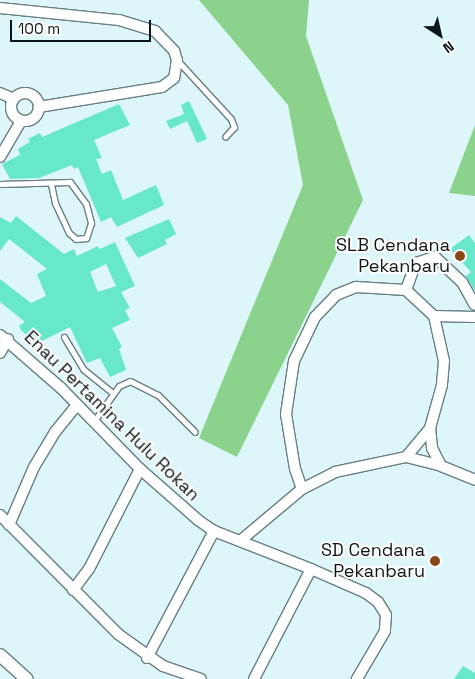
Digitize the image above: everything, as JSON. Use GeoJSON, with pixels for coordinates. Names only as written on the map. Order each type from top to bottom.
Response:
{"type":"FeatureCollection","features":[{"type":"Feature","properties":{"kind":"street"},"geometry":{"type":"LineString","coordinates":[[0,8],[119,20],[155,32],[174,51],[177,60],[174,78],[162,87],[39,107]]}},
{"type":"Feature","properties":{"kind":"street"},"geometry":{"type":"LineString","coordinates":[[0,92],[14,99]]}},
{"type":"Feature","properties":{"kind":"street"},"geometry":{"type":"LineString","coordinates":[[26,93],[32,95],[39,107],[37,115],[30,121],[21,121],[14,116],[11,107],[14,99],[26,93]]}},
{"type":"Feature","properties":{"kind":"street"},"geometry":{"type":"LineString","coordinates":[[0,157],[21,121]]}},
{"type":"Feature","properties":{"kind":"street"},"geometry":{"type":"LineString","coordinates":[[406,290],[416,263],[434,257],[462,282],[475,305]]}},
{"type":"Feature","properties":{"kind":"street"},"geometry":{"type":"LineString","coordinates":[[302,489],[293,460],[286,414],[294,361],[303,338],[315,317],[336,296],[356,287],[406,290],[434,316],[444,361],[442,385],[430,428],[432,448],[441,466]]}},
{"type":"Feature","properties":{"kind":"street"},"geometry":{"type":"LineString","coordinates":[[434,316],[475,317]]}},
{"type":"Feature","properties":{"kind":"street"},"geometry":{"type":"LineString","coordinates":[[0,353],[4,337]]}},
{"type":"Feature","properties":{"kind":"street","name":"Enau Pertamina Hulu Rokan"},"geometry":{"type":"LineString","coordinates":[[4,337],[77,405],[140,469],[214,532],[311,569],[366,593],[378,602],[386,615],[385,631],[357,679]]}},
{"type":"Feature","properties":{"kind":"street"},"geometry":{"type":"LineString","coordinates":[[9,525],[34,467],[55,432],[77,405]]}},
{"type":"Feature","properties":{"kind":"street"},"geometry":{"type":"LineString","coordinates":[[406,457],[430,428]]}},
{"type":"Feature","properties":{"kind":"street"},"geometry":{"type":"LineString","coordinates":[[240,541],[302,489],[335,472],[406,457],[441,466],[475,480]]}},
{"type":"Feature","properties":{"kind":"street"},"geometry":{"type":"LineString","coordinates":[[73,590],[88,569],[140,469]]}},
{"type":"Feature","properties":{"kind":"street"},"geometry":{"type":"LineString","coordinates":[[0,515],[118,634],[147,658],[201,679]]}},
{"type":"Feature","properties":{"kind":"street"},"geometry":{"type":"LineString","coordinates":[[147,658],[214,532]]}},
{"type":"Feature","properties":{"kind":"street"},"geometry":{"type":"LineString","coordinates":[[254,679],[311,569]]}},
{"type":"Feature","properties":{"kind":"street"},"geometry":{"type":"LineString","coordinates":[[0,655],[27,679]]}},
{"type":"Feature","properties":{"kind":"lane"},"geometry":{"type":"LineString","coordinates":[[177,60],[231,119],[234,127],[225,137]]}},
{"type":"Feature","properties":{"kind":"lane"},"geometry":{"type":"LineString","coordinates":[[0,184],[70,182],[80,193],[91,223],[86,238],[76,239],[69,233],[55,203],[51,184]]}},
{"type":"Feature","properties":{"kind":"lane"},"geometry":{"type":"LineString","coordinates":[[64,337],[83,369],[113,393]]}},
{"type":"Feature","properties":{"kind":"lane"},"geometry":{"type":"LineString","coordinates":[[94,422],[119,386],[130,381],[142,385],[158,395],[196,432]]}},
{"type":"Feature","properties":{"kind":"green space"},"geometry":{"type":"Polygon","coordinates":[[[199,0],[309,0],[306,36],[363,200],[237,457],[199,438],[303,185],[288,105],[199,0]]]}},
{"type":"Feature","properties":{"kind":"green space"},"geometry":{"type":"Polygon","coordinates":[[[475,125],[475,196],[449,193],[475,125]]]}},
{"type":"Feature","properties":{"kind":"building"},"geometry":{"type":"Polygon","coordinates":[[[189,101],[207,139],[197,143],[187,121],[170,129],[166,121],[184,114],[181,105],[189,101]]]}},
{"type":"Feature","properties":{"kind":"building"},"geometry":{"type":"Polygon","coordinates":[[[119,104],[130,125],[94,140],[102,158],[96,159],[102,174],[111,170],[123,200],[156,185],[164,205],[117,227],[111,217],[101,222],[78,167],[74,169],[72,165],[39,178],[10,179],[2,164],[20,155],[18,149],[30,142],[28,139],[40,133],[42,137],[119,104]]]}},
{"type":"Feature","properties":{"kind":"building"},"geometry":{"type":"Polygon","coordinates":[[[16,216],[64,254],[74,249],[77,256],[98,246],[100,249],[115,242],[135,286],[121,292],[130,308],[125,310],[130,320],[112,328],[122,347],[119,349],[126,370],[110,377],[100,358],[87,363],[70,327],[36,344],[21,330],[19,326],[25,322],[0,302],[0,279],[31,303],[46,296],[37,274],[47,269],[9,239],[0,251],[0,217],[11,223],[16,216]],[[106,264],[90,272],[98,292],[116,286],[106,264]]]}},
{"type":"Feature","properties":{"kind":"building"},"geometry":{"type":"Polygon","coordinates":[[[169,219],[176,234],[165,240],[167,244],[138,258],[125,238],[169,219]]]}},
{"type":"Feature","properties":{"kind":"building","name":"SLB Cendana Pekanbaru"},"geometry":{"type":"Polygon","coordinates":[[[469,235],[475,243],[475,291],[466,276],[471,272],[450,249],[469,235]]]}},
{"type":"Feature","properties":{"kind":"building"},"geometry":{"type":"Polygon","coordinates":[[[463,666],[475,673],[475,679],[454,679],[463,666]]]}},
{"type":"Feature","properties":{"kind":"place","name":"SLB Cendana Pekanbaru"},"geometry":{"type":"Point","coordinates":[460,256]}},
{"type":"Feature","properties":{"kind":"place","name":"SD Cendana Pekanbaru"},"geometry":{"type":"Point","coordinates":[435,561]}}]}
